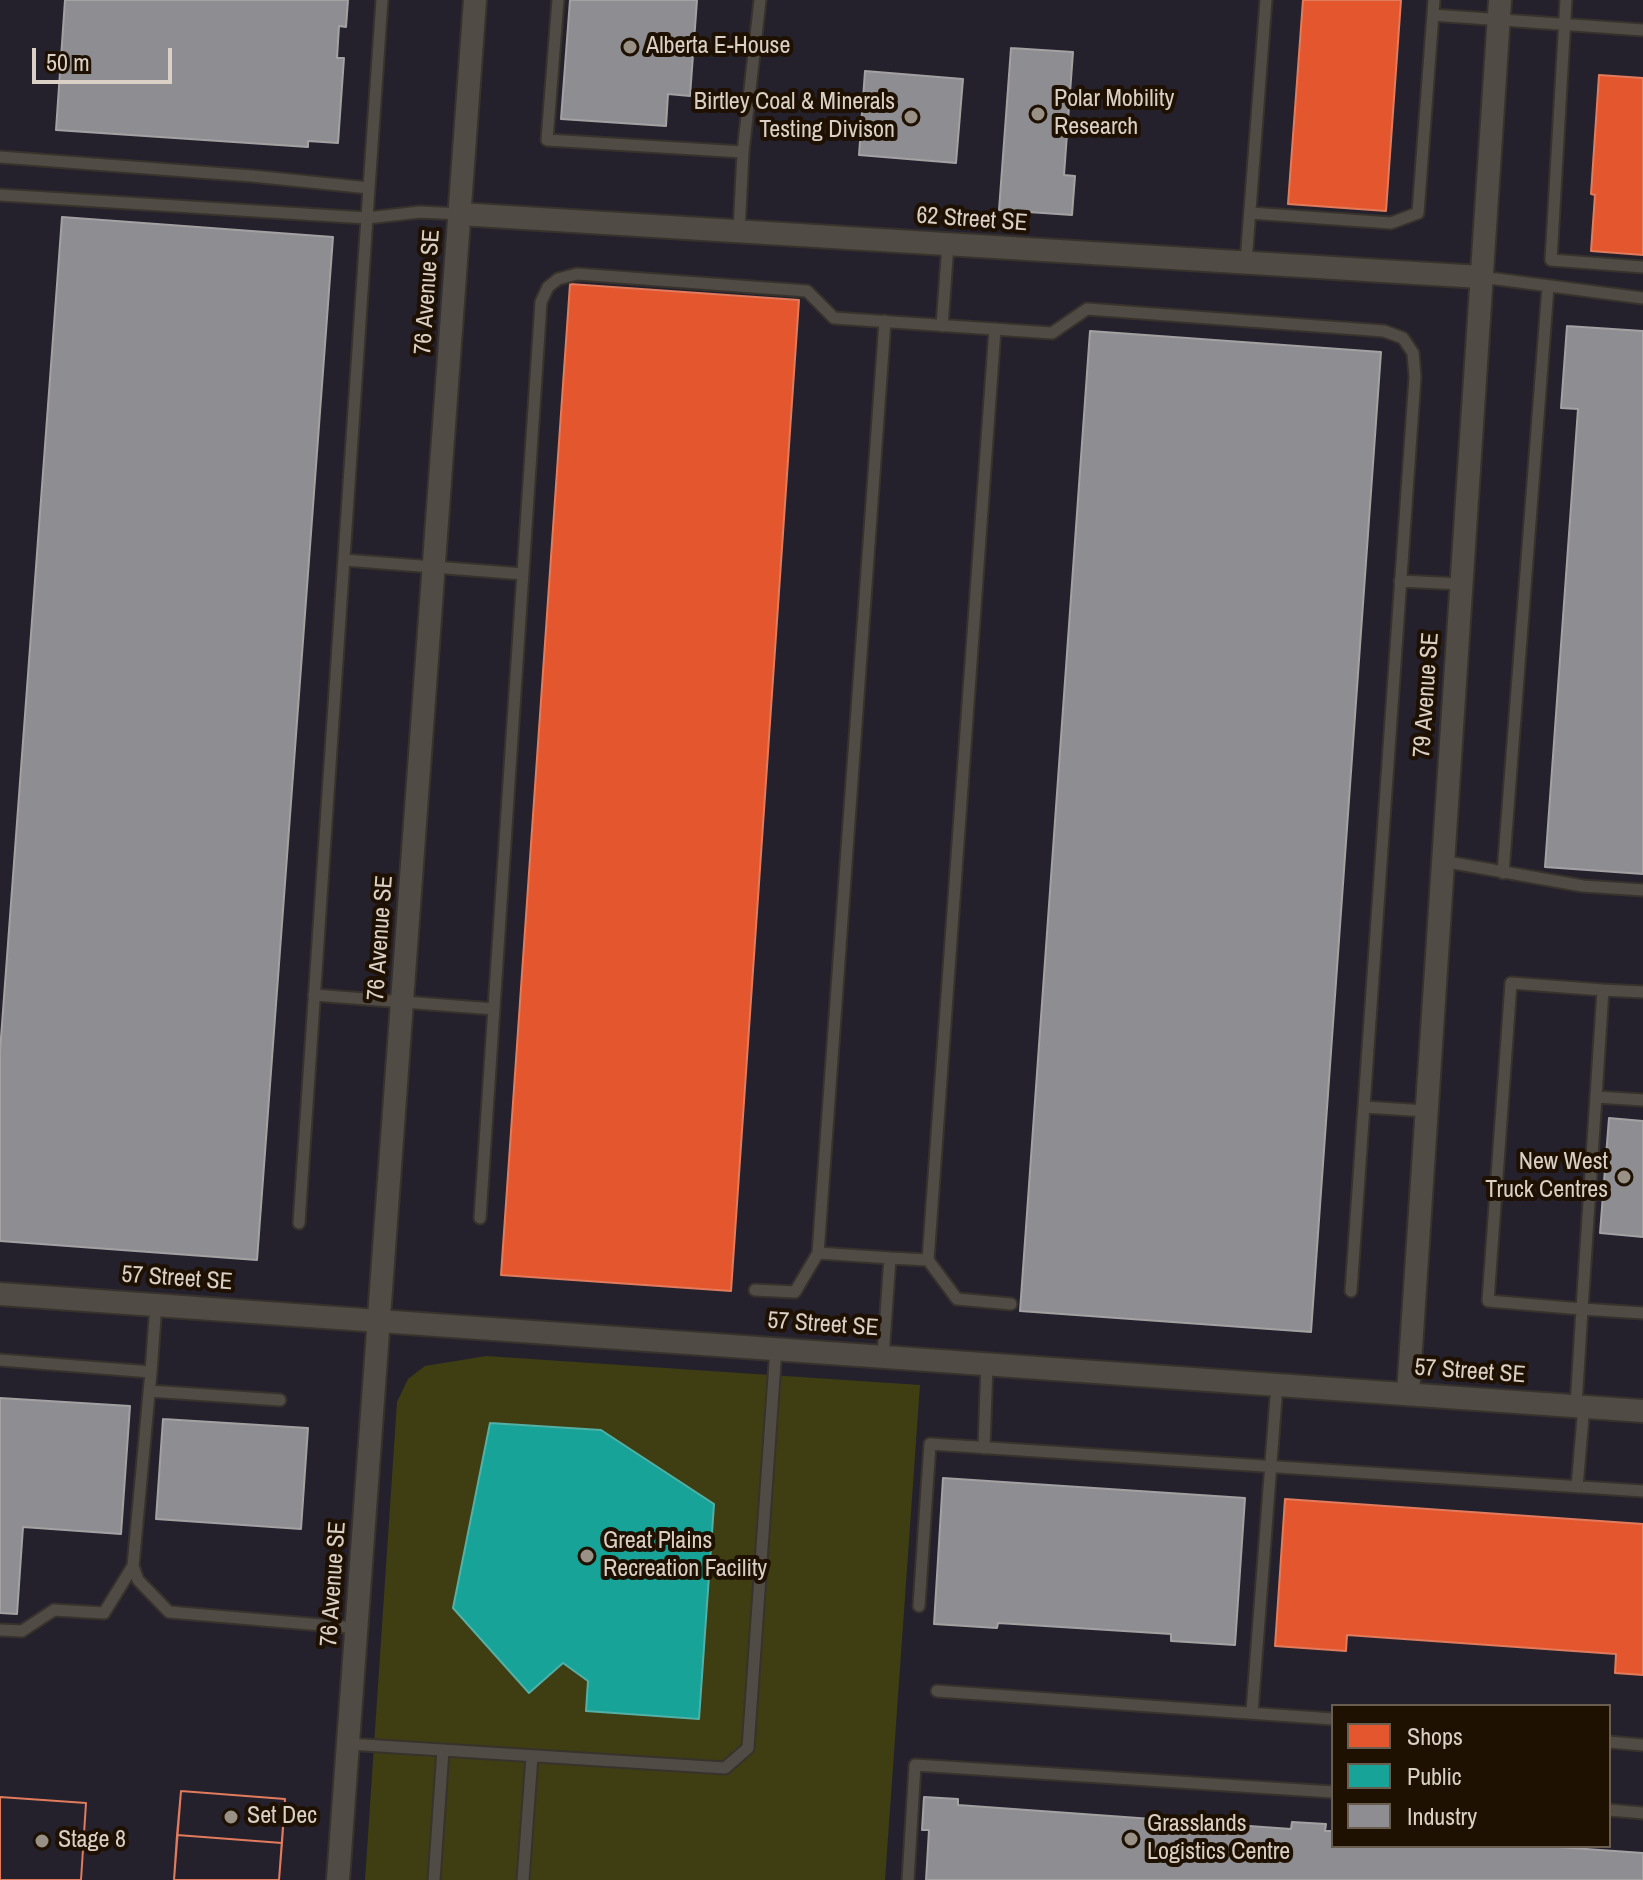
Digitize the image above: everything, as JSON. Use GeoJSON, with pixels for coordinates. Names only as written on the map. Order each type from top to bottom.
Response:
{"type":"FeatureCollection","features":[{"type":"Feature","properties":{"kind":"street","name":"76 Avenue SE"},"geometry":{"type":"LineString","coordinates":[[338,1880],[475,0]]}},
{"type":"Feature","properties":{"kind":"street","name":"79 Avenue SE"},"geometry":{"type":"LineString","coordinates":[[1408,1394],[1499,10]]}},
{"type":"Feature","properties":{"kind":"street","name":"62 Street SE"},"geometry":{"type":"LineString","coordinates":[[459,214],[1480,277]]}},
{"type":"Feature","properties":{"kind":"street","name":"57 Street SE"},"geometry":{"type":"LineString","coordinates":[[0,1294],[1643,1411]]}},
{"type":"Feature","properties":{"kind":"lane"},"geometry":{"type":"LineString","coordinates":[[299,1223],[382,0]]}},
{"type":"Feature","properties":{"kind":"lane"},"geometry":{"type":"LineString","coordinates":[[558,0],[547,140],[743,152]]}},
{"type":"Feature","properties":{"kind":"lane"},"geometry":{"type":"LineString","coordinates":[[739,231],[743,152],[760,0]]}},
{"type":"Feature","properties":{"kind":"lane"},"geometry":{"type":"LineString","coordinates":[[1246,262],[1266,0]]}},
{"type":"Feature","properties":{"kind":"lane"},"geometry":{"type":"LineString","coordinates":[[1250,213],[1391,223],[1418,213],[1434,0]]}},
{"type":"Feature","properties":{"kind":"lane"},"geometry":{"type":"LineString","coordinates":[[1566,0],[1551,260],[1643,267]]}},
{"type":"Feature","properties":{"kind":"lane"},"geometry":{"type":"LineString","coordinates":[[1433,15],[1499,10],[1564,24],[1643,30]]}},
{"type":"Feature","properties":{"kind":"lane"},"geometry":{"type":"LineString","coordinates":[[0,157],[369,188]]}},
{"type":"Feature","properties":{"kind":"lane"},"geometry":{"type":"LineString","coordinates":[[0,195],[367,218],[420,212],[459,214]]}},
{"type":"Feature","properties":{"kind":"lane"},"geometry":{"type":"LineString","coordinates":[[942,326],[948,244]]}},
{"type":"Feature","properties":{"kind":"lane"},"geometry":{"type":"LineString","coordinates":[[480,1218],[541,302],[548,287],[558,279],[577,274],[807,291],[834,318],[1052,333],[1087,309],[1384,331],[1403,338],[1413,353],[1415,377],[1351,1291]]}},
{"type":"Feature","properties":{"kind":"lane"},"geometry":{"type":"LineString","coordinates":[[1480,277],[1643,298]]}},
{"type":"Feature","properties":{"kind":"lane"},"geometry":{"type":"LineString","coordinates":[[1503,873],[1548,287]]}},
{"type":"Feature","properties":{"kind":"lane"},"geometry":{"type":"LineString","coordinates":[[755,1290],[795,1292],[818,1253],[885,321]]}},
{"type":"Feature","properties":{"kind":"lane"},"geometry":{"type":"LineString","coordinates":[[995,329],[928,1260],[957,1299],[1011,1304]]}},
{"type":"Feature","properties":{"kind":"lane"},"geometry":{"type":"LineString","coordinates":[[344,560],[523,574]]}},
{"type":"Feature","properties":{"kind":"lane"},"geometry":{"type":"LineString","coordinates":[[1400,581],[1461,584]]}},
{"type":"Feature","properties":{"kind":"lane"},"geometry":{"type":"LineString","coordinates":[[1442,861],[1583,886],[1643,890]]}},
{"type":"Feature","properties":{"kind":"lane"},"geometry":{"type":"LineString","coordinates":[[1643,992],[1511,983],[1488,1301],[1643,1313]]}},
{"type":"Feature","properties":{"kind":"lane"},"geometry":{"type":"LineString","coordinates":[[1577,1487],[1582,1309],[1603,990]]}},
{"type":"Feature","properties":{"kind":"lane"},"geometry":{"type":"LineString","coordinates":[[314,995],[494,1009]]}},
{"type":"Feature","properties":{"kind":"lane"},"geometry":{"type":"LineString","coordinates":[[1596,1097],[1643,1100]]}},
{"type":"Feature","properties":{"kind":"lane"},"geometry":{"type":"LineString","coordinates":[[1364,1107],[1426,1111]]}},
{"type":"Feature","properties":{"kind":"lane"},"geometry":{"type":"LineString","coordinates":[[818,1253],[928,1260]]}},
{"type":"Feature","properties":{"kind":"lane"},"geometry":{"type":"LineString","coordinates":[[883,1356],[890,1258]]}},
{"type":"Feature","properties":{"kind":"lane"},"geometry":{"type":"LineString","coordinates":[[156,1304],[133,1566],[138,1580],[169,1612],[357,1628]]}},
{"type":"Feature","properties":{"kind":"lane"},"geometry":{"type":"LineString","coordinates":[[348,1744],[725,1768],[748,1748],[776,1348]]}},
{"type":"Feature","properties":{"kind":"lane"},"geometry":{"type":"LineString","coordinates":[[0,1360],[151,1372]]}},
{"type":"Feature","properties":{"kind":"lane"},"geometry":{"type":"LineString","coordinates":[[984,1448],[987,1363]]}},
{"type":"Feature","properties":{"kind":"lane"},"geometry":{"type":"LineString","coordinates":[[1252,1712],[1277,1384]]}},
{"type":"Feature","properties":{"kind":"lane"},"geometry":{"type":"LineString","coordinates":[[149,1391],[280,1400]]}},
{"type":"Feature","properties":{"kind":"lane"},"geometry":{"type":"LineString","coordinates":[[919,1606],[930,1444],[1271,1469],[1643,1491]]}},
{"type":"Feature","properties":{"kind":"lane"},"geometry":{"type":"LineString","coordinates":[[0,1630],[22,1631],[54,1610],[104,1613],[133,1566]]}},
{"type":"Feature","properties":{"kind":"lane"},"geometry":{"type":"LineString","coordinates":[[937,1691],[1331,1719]]}},
{"type":"Feature","properties":{"kind":"lane"},"geometry":{"type":"LineString","coordinates":[[1611,1742],[1643,1745]]}},
{"type":"Feature","properties":{"kind":"lane"},"geometry":{"type":"LineString","coordinates":[[434,1880],[443,1750]]}},
{"type":"Feature","properties":{"kind":"lane"},"geometry":{"type":"LineString","coordinates":[[523,1880],[532,1756]]}},
{"type":"Feature","properties":{"kind":"lane"},"geometry":{"type":"LineString","coordinates":[[908,1880],[915,1765],[1331,1792]]}},
{"type":"Feature","properties":{"kind":"lane"},"geometry":{"type":"LineString","coordinates":[[1611,1810],[1643,1813]]}},
{"type":"Feature","properties":{"kind":"shaded area"},"geometry":{"type":"Polygon","coordinates":[[[0,0],[1643,0],[1643,1880],[0,1880],[0,0]]]}},
{"type":"Feature","properties":{"kind":"shaded area"},"geometry":{"type":"Polygon","coordinates":[[[486,1356],[920,1385],[885,1880],[365,1880],[397,1402],[408,1379],[425,1366],[486,1356]]]}},
{"type":"Feature","properties":{"kind":"building: Shops"},"geometry":{"type":"Polygon","coordinates":[[[1303,0],[1401,0],[1386,211],[1288,204],[1303,0]]]}},
{"type":"Feature","properties":{"kind":"building: Shops"},"geometry":{"type":"Polygon","coordinates":[[[1599,75],[1643,78],[1643,255],[1591,251],[1595,195],[1591,194],[1599,75]]]}},
{"type":"Feature","properties":{"kind":"building: Shops"},"geometry":{"type":"Polygon","coordinates":[[[570,284],[799,300],[731,1291],[501,1275],[570,284]]]}},
{"type":"Feature","properties":{"kind":"building: Shops"},"geometry":{"type":"Polygon","coordinates":[[[1285,1499],[1643,1524],[1643,1675],[1615,1673],[1616,1654],[1347,1635],[1346,1651],[1275,1646],[1285,1499]]]}},
{"type":"Feature","properties":{"kind":"building: Shops"},"geometry":{"type":"Polygon","coordinates":[[[181,1791],[285,1799],[279,1880],[174,1880],[181,1791]]]}},
{"type":"Feature","properties":{"kind":"building: Shops","name":"Set Dec"},"geometry":{"type":"Polygon","coordinates":[[[181,1791],[285,1799],[282,1843],[177,1835],[181,1791]]]}},
{"type":"Feature","properties":{"kind":"building: Shops","name":"Stage 8"},"geometry":{"type":"Polygon","coordinates":[[[0,1797],[86,1803],[81,1880],[0,1880],[0,1797]]]}},
{"type":"Feature","properties":{"kind":"building: Shops","name":"Stage 8"},"geometry":{"type":"Polygon","coordinates":[[[0,1797],[86,1803],[81,1880],[0,1880],[0,1797]]]}},
{"type":"Feature","properties":{"kind":"building: Shops"},"geometry":{"type":"Polygon","coordinates":[[[177,1835],[282,1843],[279,1880],[174,1880],[177,1835]]]}},
{"type":"Feature","properties":{"kind":"building: Public","name":"Great Plains Recreation Facility"},"geometry":{"type":"Polygon","coordinates":[[[490,1423],[601,1430],[714,1504],[699,1719],[586,1711],[588,1681],[563,1663],[529,1693],[453,1608],[490,1423]]]}},
{"type":"Feature","properties":{"kind":"building: Industry"},"geometry":{"type":"Polygon","coordinates":[[[65,0],[348,0],[346,27],[339,26],[337,58],[344,58],[338,143],[308,141],[308,147],[56,130],[65,0]]]}},
{"type":"Feature","properties":{"kind":"building: Industry","name":"Alberta E-House"},"geometry":{"type":"Polygon","coordinates":[[[570,0],[697,0],[690,96],[668,94],[666,126],[561,119],[570,0]]]}},
{"type":"Feature","properties":{"kind":"building: Industry","name":"Polar Mobility Research"},"geometry":{"type":"Polygon","coordinates":[[[1011,48],[1073,52],[1064,175],[1075,176],[1072,215],[999,210],[1011,48]]]}},
{"type":"Feature","properties":{"kind":"building: Industry","name":"Birtley Coal & Minerals Testing Divison"},"geometry":{"type":"Polygon","coordinates":[[[865,71],[963,79],[956,163],[859,155],[865,71]]]}},
{"type":"Feature","properties":{"kind":"building: Industry"},"geometry":{"type":"Polygon","coordinates":[[[62,217],[333,237],[257,1260],[0,1241],[0,1051],[62,217]]]}},
{"type":"Feature","properties":{"kind":"building: Industry"},"geometry":{"type":"Polygon","coordinates":[[[1567,326],[1643,331],[1643,874],[1545,867],[1578,409],[1561,408],[1567,326]]]}},
{"type":"Feature","properties":{"kind":"building: Industry"},"geometry":{"type":"Polygon","coordinates":[[[1090,331],[1381,352],[1311,1332],[1020,1311],[1090,331]]]}},
{"type":"Feature","properties":{"kind":"building: Industry","name":"New West Truck Centres"},"geometry":{"type":"Polygon","coordinates":[[[1609,1118],[1643,1121],[1643,1237],[1600,1233],[1609,1118]]]}},
{"type":"Feature","properties":{"kind":"building: Industry"},"geometry":{"type":"Polygon","coordinates":[[[0,1398],[130,1406],[121,1534],[23,1527],[17,1614],[0,1613],[0,1398]]]}},
{"type":"Feature","properties":{"kind":"building: Industry"},"geometry":{"type":"Polygon","coordinates":[[[163,1419],[308,1428],[301,1529],[156,1519],[163,1419]]]}},
{"type":"Feature","properties":{"kind":"building: Industry"},"geometry":{"type":"Polygon","coordinates":[[[943,1478],[1245,1498],[1235,1645],[1171,1641],[1171,1634],[998,1623],[997,1628],[934,1624],[943,1478]]]}},
{"type":"Feature","properties":{"kind":"building: Industry","name":"Grasslands Logistics Centre"},"geometry":{"type":"Polygon","coordinates":[[[924,1797],[958,1799],[958,1805],[1291,1829],[1292,1822],[1326,1824],[1325,1831],[1331,1831],[1331,1848],[1572,1848],[1643,1853],[1643,1880],[926,1880],[929,1830],[922,1830],[924,1797]]]}},
{"type":"Feature","properties":{"kind":"place","name":"Alberta E-House"},"geometry":{"type":"Point","coordinates":[630,47]}},
{"type":"Feature","properties":{"kind":"place","name":"Polar Mobility Research"},"geometry":{"type":"Point","coordinates":[1038,114]}},
{"type":"Feature","properties":{"kind":"place","name":"Birtley Coal & Minerals Testing Divison"},"geometry":{"type":"Point","coordinates":[911,117]}},
{"type":"Feature","properties":{"kind":"place","name":"New West Truck Centres"},"geometry":{"type":"Point","coordinates":[1624,1177]}},
{"type":"Feature","properties":{"kind":"place","name":"Great Plains Recreation Facility"},"geometry":{"type":"Point","coordinates":[587,1556]}},
{"type":"Feature","properties":{"kind":"place","name":"Set Dec"},"geometry":{"type":"Point","coordinates":[231,1817]}},
{"type":"Feature","properties":{"kind":"place","name":"Grasslands Logistics Centre"},"geometry":{"type":"Point","coordinates":[1131,1839]}},
{"type":"Feature","properties":{"kind":"place","name":"Stage 8"},"geometry":{"type":"Point","coordinates":[42,1841]}}]}
